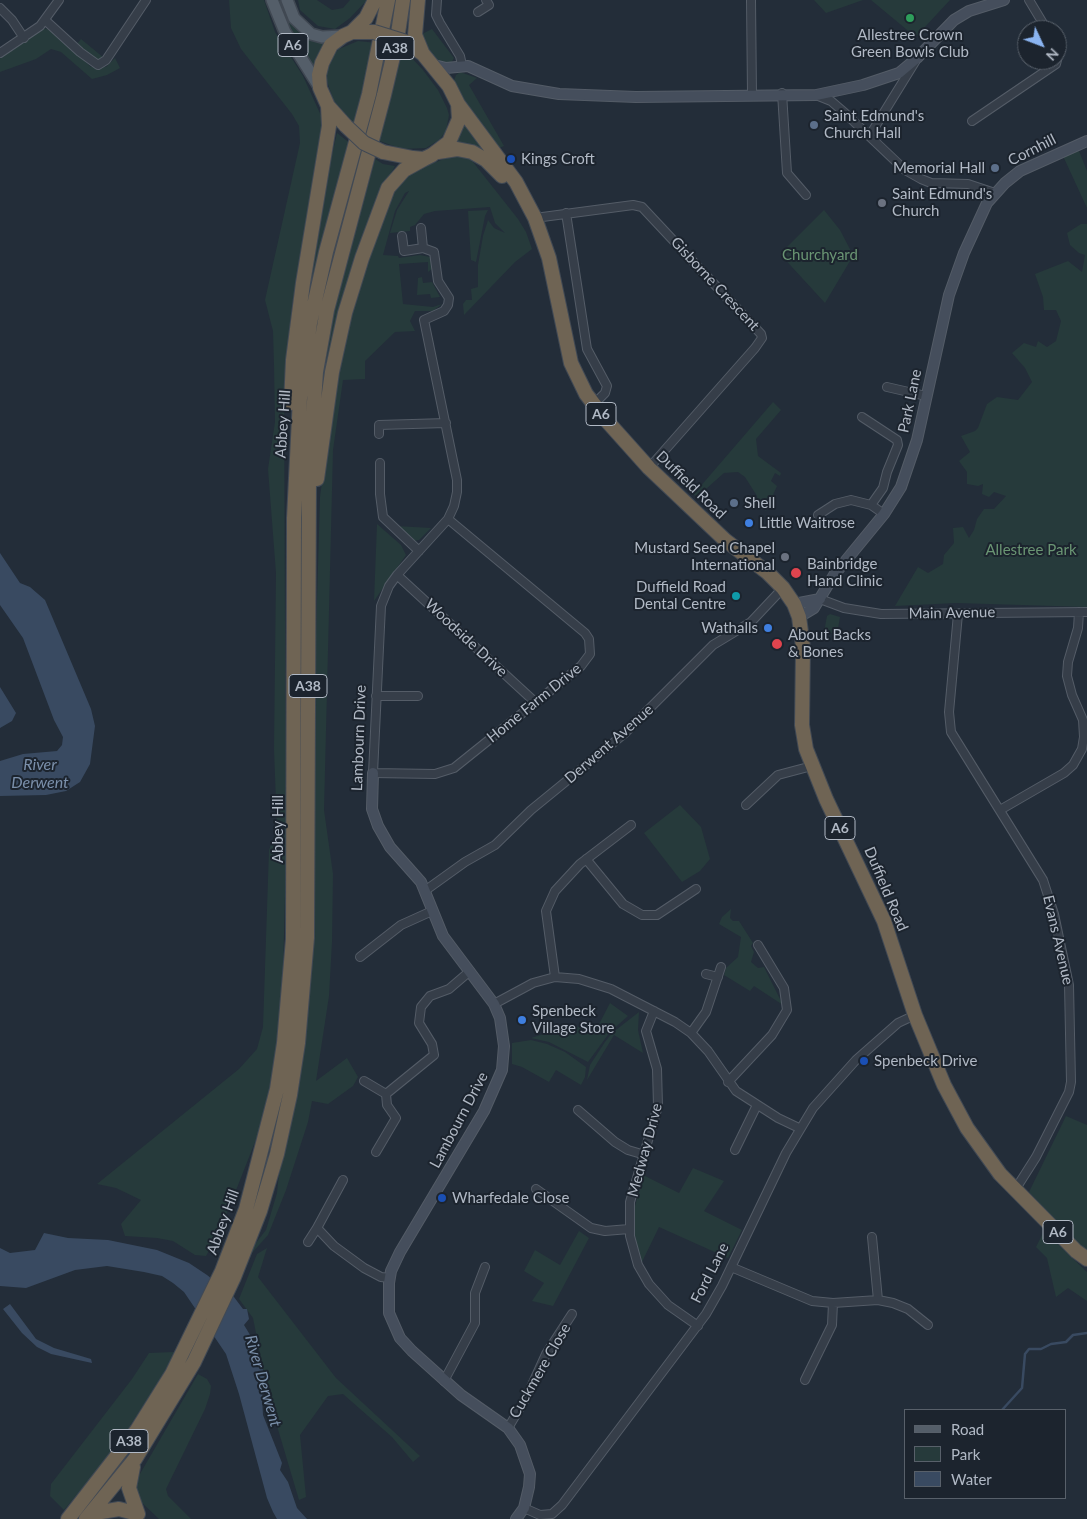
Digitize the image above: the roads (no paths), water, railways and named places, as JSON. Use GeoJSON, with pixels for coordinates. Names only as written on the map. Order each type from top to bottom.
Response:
{"type":"FeatureCollection","features":[{"type":"Feature","properties":{"kind":"highway"},"geometry":{"type":"LineString","coordinates":[[348,34],[366,18],[375,0]]}},
{"type":"Feature","properties":{"kind":"highway","name":"Abbey Hill"},"geometry":{"type":"LineString","coordinates":[[228,1274],[264,1148],[277,1089],[290,989],[294,882],[294,518],[300,398],[310,323],[326,252],[369,94],[388,0]]}},
{"type":"Feature","properties":{"kind":"highway","name":"Abbey Hill"},"geometry":{"type":"LineString","coordinates":[[88,1517],[136,1459],[260,1211],[277,1154],[291,1087],[303,998],[308,892],[310,440],[316,372],[327,310],[384,95],[397,40],[403,0]]}},
{"type":"Feature","properties":{"kind":"highway"},"geometry":{"type":"LineString","coordinates":[[418,0],[415,35],[423,54]]}},
{"type":"Feature","properties":{"kind":"highway","name":"A6"},"geometry":{"type":"LineString","coordinates":[[374,32],[406,42],[423,54],[434,65],[449,86],[458,104],[459,119],[453,135],[438,152],[424,158],[404,158],[382,152],[364,142],[328,106],[320,88],[320,70],[331,45],[348,34],[374,32]]}},
{"type":"Feature","properties":{"kind":"highway","name":"Duffield Road"},"geometry":{"type":"LineString","coordinates":[[458,104],[516,182],[535,218],[550,258],[561,324],[571,363],[594,404],[649,468],[697,515],[783,588],[796,611],[803,647],[802,725],[812,766],[884,921],[915,1015],[956,1108],[977,1143],[1015,1190],[1076,1251],[1087,1259]]}},
{"type":"Feature","properties":{"kind":"highway"},"geometry":{"type":"LineString","coordinates":[[294,518],[290,428],[293,360],[304,274],[329,126],[328,106]]}},
{"type":"Feature","properties":{"kind":"highway","name":"Duffield Road"},"geometry":{"type":"LineString","coordinates":[[438,152],[463,150],[480,155],[523,198]]}},
{"type":"Feature","properties":{"kind":"highway"},"geometry":{"type":"LineString","coordinates":[[310,529],[332,372],[345,313],[359,267],[388,188],[404,170],[424,158]]}},
{"type":"Feature","properties":{"kind":"highway","name":"Abbey Hill"},"geometry":{"type":"LineString","coordinates":[[68,1519],[137,1430],[187,1359]]}},
{"type":"Feature","properties":{"kind":"highway"},"geometry":{"type":"LineString","coordinates":[[136,1459],[129,1488],[141,1516]]}},
{"type":"Feature","properties":{"kind":"highway"},"geometry":{"type":"LineString","coordinates":[[88,1517],[119,1509],[141,1516]]}},
{"type":"Feature","properties":{"kind":"main road","name":"A6"},"geometry":{"type":"LineString","coordinates":[[272,0],[285,32],[320,88]]}},
{"type":"Feature","properties":{"kind":"main road","name":"A6"},"geometry":{"type":"LineString","coordinates":[[287,0],[294,18],[311,34],[322,37],[348,34]]}},
{"type":"Feature","properties":{"kind":"street"},"geometry":{"type":"LineString","coordinates":[[0,53],[24,38],[45,20],[59,0]]}},
{"type":"Feature","properties":{"kind":"street"},"geometry":{"type":"LineString","coordinates":[[45,20],[80,52],[98,65],[106,60],[146,0]]}},
{"type":"Feature","properties":{"kind":"street"},"geometry":{"type":"LineString","coordinates":[[436,0],[436,15],[460,56],[461,66]]}},
{"type":"Feature","properties":{"kind":"street"},"geometry":{"type":"LineString","coordinates":[[478,12],[489,5],[486,0]]}},
{"type":"Feature","properties":{"kind":"street"},"geometry":{"type":"LineString","coordinates":[[751,0],[752,94]]}},
{"type":"Feature","properties":{"kind":"street"},"geometry":{"type":"LineString","coordinates":[[434,65],[446,68],[468,66],[512,86],[541,92],[636,98],[782,93],[816,95],[888,78],[899,73],[917,58],[954,20],[969,11],[1004,0]]}},
{"type":"Feature","properties":{"kind":"street"},"geometry":{"type":"LineString","coordinates":[[1029,0],[1042,20]]}},
{"type":"Feature","properties":{"kind":"street"},"geometry":{"type":"LineString","coordinates":[[0,8],[12,20],[24,38]]}},
{"type":"Feature","properties":{"kind":"street"},"geometry":{"type":"LineString","coordinates":[[870,135],[917,58]]}},
{"type":"Feature","properties":{"kind":"street"},"geometry":{"type":"LineString","coordinates":[[449,86],[452,75],[461,66]]}},
{"type":"Feature","properties":{"kind":"street"},"geometry":{"type":"LineString","coordinates":[[972,121],[1047,70]]}},
{"type":"Feature","properties":{"kind":"street"},"geometry":{"type":"LineString","coordinates":[[782,93],[787,173],[806,195]]}},
{"type":"Feature","properties":{"kind":"street"},"geometry":{"type":"LineString","coordinates":[[816,95],[838,107],[870,135],[905,170],[921,179],[931,183],[968,184],[995,193]]}},
{"type":"Feature","properties":{"kind":"street","name":"Cornhill"},"geometry":{"type":"LineString","coordinates":[[995,193],[1024,168],[1087,141]]}},
{"type":"Feature","properties":{"kind":"street","name":"Park Lane"},"geometry":{"type":"LineString","coordinates":[[820,599],[834,575],[884,514],[901,488],[909,466],[956,272],[983,210],[995,193]]}},
{"type":"Feature","properties":{"kind":"street","name":"Gisborne Crescent"},"geometry":{"type":"LineString","coordinates":[[535,218],[633,206],[642,207],[761,334],[762,338],[755,348],[649,468]]}},
{"type":"Feature","properties":{"kind":"street"},"geometry":{"type":"LineString","coordinates":[[566,213],[587,349],[607,386],[605,393],[594,404]]}},
{"type":"Feature","properties":{"kind":"street"},"geometry":{"type":"LineString","coordinates":[[402,236],[404,251],[423,248],[421,228]]}},
{"type":"Feature","properties":{"kind":"street","name":"Lambourn Drive"},"geometry":{"type":"LineString","coordinates":[[423,248],[430,249],[435,254],[436,277],[449,302],[446,309],[440,314],[424,320],[457,480],[454,506],[448,519],[397,575],[389,586],[380,606],[372,809],[378,826],[390,847],[414,873],[426,890],[432,911],[443,936],[494,1004],[500,1018],[504,1058],[500,1076],[468,1139],[400,1252],[390,1278],[389,1313],[393,1326],[400,1338],[444,1381],[508,1428],[520,1445],[530,1474],[524,1508]]}},
{"type":"Feature","properties":{"kind":"street"},"geometry":{"type":"LineString","coordinates":[[887,387],[926,396]]}},
{"type":"Feature","properties":{"kind":"street"},"geometry":{"type":"LineString","coordinates":[[862,417],[897,440],[898,445],[883,488],[871,505]]}},
{"type":"Feature","properties":{"kind":"street"},"geometry":{"type":"LineString","coordinates":[[379,434],[379,424],[446,423]]}},
{"type":"Feature","properties":{"kind":"street"},"geometry":{"type":"LineString","coordinates":[[380,463],[380,494],[383,516],[419,551]]}},
{"type":"Feature","properties":{"kind":"street"},"geometry":{"type":"LineString","coordinates":[[381,480],[390,480]]}},
{"type":"Feature","properties":{"kind":"street"},"geometry":{"type":"LineString","coordinates":[[818,515],[843,501],[858,500],[871,505],[884,514]]}},
{"type":"Feature","properties":{"kind":"street","name":"Home Farm Drive"},"geometry":{"type":"LineString","coordinates":[[373,773],[435,774],[448,772],[461,764],[536,702],[586,660],[590,654],[588,639],[464,530],[448,519]]}},
{"type":"Feature","properties":{"kind":"street","name":"Woodside Drive"},"geometry":{"type":"LineString","coordinates":[[397,575],[536,702]]}},
{"type":"Feature","properties":{"kind":"street","name":"Derwent Avenue"},"geometry":{"type":"LineString","coordinates":[[426,890],[495,845],[531,810],[624,734],[713,645],[751,622],[783,588]]}},
{"type":"Feature","properties":{"kind":"street"},"geometry":{"type":"LineString","coordinates":[[796,611],[820,599]]}},
{"type":"Feature","properties":{"kind":"street","name":"Main Avenue"},"geometry":{"type":"LineString","coordinates":[[820,599],[844,608],[881,614],[1083,612]]}},
{"type":"Feature","properties":{"kind":"street"},"geometry":{"type":"LineString","coordinates":[[1000,810],[1064,773],[1073,765],[1082,749],[1084,737],[1083,720],[1072,695],[1067,676],[1068,662],[1083,612]]}},
{"type":"Feature","properties":{"kind":"street","name":"Evans Avenue"},"geometry":{"type":"LineString","coordinates":[[958,614],[950,695],[950,727],[1043,880],[1054,914],[1069,985],[1071,1082],[1069,1092],[1036,1157],[1015,1190]]}},
{"type":"Feature","properties":{"kind":"street"},"geometry":{"type":"LineString","coordinates":[[376,696],[418,696]]}},
{"type":"Feature","properties":{"kind":"street"},"geometry":{"type":"LineString","coordinates":[[746,806],[778,774],[812,766]]}},
{"type":"Feature","properties":{"kind":"street"},"geometry":{"type":"LineString","coordinates":[[555,977],[546,911],[555,891],[586,859],[631,824]]}},
{"type":"Feature","properties":{"kind":"street"},"geometry":{"type":"LineString","coordinates":[[586,859],[623,904],[642,915],[657,915],[696,889]]}},
{"type":"Feature","properties":{"kind":"street"},"geometry":{"type":"LineString","coordinates":[[360,957],[401,925],[432,911]]}},
{"type":"Feature","properties":{"kind":"street"},"geometry":{"type":"LineString","coordinates":[[728,1082],[772,1035],[787,1010],[784,988],[758,945]]}},
{"type":"Feature","properties":{"kind":"street"},"geometry":{"type":"LineString","coordinates":[[755,958],[763,953]]}},
{"type":"Feature","properties":{"kind":"street"},"geometry":{"type":"LineString","coordinates":[[691,1033],[706,1012],[721,967]]}},
{"type":"Feature","properties":{"kind":"street"},"geometry":{"type":"LineString","coordinates":[[386,1094],[434,1055],[432,1044],[421,1028],[418,1018],[424,1001],[449,989],[470,971]]}},
{"type":"Feature","properties":{"kind":"street"},"geometry":{"type":"LineString","coordinates":[[706,974],[718,977]]}},
{"type":"Feature","properties":{"kind":"street"},"geometry":{"type":"LineString","coordinates":[[494,1004],[533,983],[555,977],[579,979],[603,987],[654,1011],[691,1033],[708,1051],[728,1082],[757,1105],[799,1128]]}},
{"type":"Feature","properties":{"kind":"street","name":"Medway Drive"},"geometry":{"type":"LineString","coordinates":[[654,1011],[646,1031],[657,1069],[658,1106],[630,1202],[629,1229],[638,1265],[648,1284],[668,1305],[698,1326]]}},
{"type":"Feature","properties":{"kind":"street","name":"Ford Lane"},"geometry":{"type":"LineString","coordinates":[[524,1508],[540,1515],[552,1514],[562,1505],[698,1326],[714,1301],[799,1128],[830,1087],[856,1060],[898,1023],[915,1015]]}},
{"type":"Feature","properties":{"kind":"street"},"geometry":{"type":"LineString","coordinates":[[364,1081],[386,1094]]}},
{"type":"Feature","properties":{"kind":"street"},"geometry":{"type":"LineString","coordinates":[[376,1152],[396,1118],[387,1105],[386,1094]]}},
{"type":"Feature","properties":{"kind":"street"},"geometry":{"type":"LineString","coordinates":[[735,1150],[757,1105]]}},
{"type":"Feature","properties":{"kind":"street"},"geometry":{"type":"LineString","coordinates":[[578,1110],[615,1142],[628,1150],[645,1155]]}},
{"type":"Feature","properties":{"kind":"street"},"geometry":{"type":"LineString","coordinates":[[308,1242],[343,1180]]}},
{"type":"Feature","properties":{"kind":"street"},"geometry":{"type":"LineString","coordinates":[[536,1189],[591,1228],[605,1231],[629,1229]]}},
{"type":"Feature","properties":{"kind":"street"},"geometry":{"type":"LineString","coordinates":[[316,1228],[334,1246],[364,1268],[381,1277],[390,1278]]}},
{"type":"Feature","properties":{"kind":"street"},"geometry":{"type":"LineString","coordinates":[[872,1237],[878,1300]]}},
{"type":"Feature","properties":{"kind":"street"},"geometry":{"type":"LineString","coordinates":[[731,1266],[805,1299],[833,1303],[878,1300],[893,1303],[908,1310],[928,1325]]}},
{"type":"Feature","properties":{"kind":"street"},"geometry":{"type":"LineString","coordinates":[[444,1381],[475,1323],[475,1293],[485,1268]]}},
{"type":"Feature","properties":{"kind":"street"},"geometry":{"type":"LineString","coordinates":[[805,1380],[832,1325],[833,1303]]}},
{"type":"Feature","properties":{"kind":"street","name":"Cuckmere Close"},"geometry":{"type":"LineString","coordinates":[[508,1428],[526,1398],[546,1354],[572,1314]]}},
{"type":"Feature","properties":{"kind":"street"},"geometry":{"type":"LineString","coordinates":[[516,1519],[524,1508]]}},
{"type":"Feature","properties":{"kind":"water","name":"River Derwent"},"geometry":{"type":"Polygon","coordinates":[[[0,553],[20,583],[30,587],[45,600],[91,709],[95,726],[90,764],[80,782],[66,791],[46,795],[0,796],[0,761],[23,754],[57,751],[62,745],[63,737],[54,720],[23,638],[0,605],[0,553]]]}},
{"type":"Feature","properties":{"kind":"water"},"geometry":{"type":"Polygon","coordinates":[[[0,687],[16,713],[12,721],[0,728],[0,687]]]}},
{"type":"Feature","properties":{"kind":"water","name":"River Derwent"},"geometry":{"type":"Polygon","coordinates":[[[44,1233],[68,1238],[108,1240],[157,1250],[189,1263],[234,1297],[243,1309],[247,1309],[249,1319],[244,1325],[255,1343],[250,1346],[263,1370],[265,1379],[262,1397],[263,1415],[282,1463],[280,1470],[288,1482],[297,1508],[307,1519],[277,1519],[273,1512],[267,1498],[239,1394],[226,1354],[184,1292],[173,1283],[162,1276],[107,1266],[75,1270],[26,1288],[0,1286],[0,1248],[10,1253],[35,1250],[44,1233]]]}},
{"type":"Feature","properties":{"kind":"water"},"geometry":{"type":"Polygon","coordinates":[[[10,1304],[36,1339],[54,1348],[91,1359],[92,1363],[51,1354],[37,1347],[22,1333],[3,1309],[10,1304]]]}},
{"type":"Feature","properties":{"kind":"waterway"},"geometry":{"type":"LineString","coordinates":[[1003,1409],[1022,1388],[1025,1354],[1029,1349],[1041,1349],[1051,1344],[1066,1342],[1073,1335],[1087,1333]]}},
{"type":"Feature","properties":{"kind":"place","name":"Allestree Crown Green Bowls Club"},"geometry":{"type":"Point","coordinates":[910,18]}},
{"type":"Feature","properties":{"kind":"place","name":"Saint Edmund's Church Hall"},"geometry":{"type":"Point","coordinates":[814,125]}},
{"type":"Feature","properties":{"kind":"place","name":"Kings Croft"},"geometry":{"type":"Point","coordinates":[511,159]}},
{"type":"Feature","properties":{"kind":"place","name":"Memorial Hall"},"geometry":{"type":"Point","coordinates":[995,168]}},
{"type":"Feature","properties":{"kind":"place","name":"Saint Edmund's Church"},"geometry":{"type":"Point","coordinates":[882,203]}},
{"type":"Feature","properties":{"kind":"place","name":"Shell"},"geometry":{"type":"Point","coordinates":[734,503]}},
{"type":"Feature","properties":{"kind":"place","name":"Little Waitrose"},"geometry":{"type":"Point","coordinates":[749,523]}},
{"type":"Feature","properties":{"kind":"place","name":"Mustard Seed Chapel International"},"geometry":{"type":"Point","coordinates":[785,557]}},
{"type":"Feature","properties":{"kind":"place","name":"Bainbridge Hand Clinic"},"geometry":{"type":"Point","coordinates":[796,573]}},
{"type":"Feature","properties":{"kind":"place","name":"Duffield Road Dental Centre"},"geometry":{"type":"Point","coordinates":[736,596]}},
{"type":"Feature","properties":{"kind":"place","name":"Wathalls"},"geometry":{"type":"Point","coordinates":[768,628]}},
{"type":"Feature","properties":{"kind":"place","name":"About Backs & Bones"},"geometry":{"type":"Point","coordinates":[777,644]}},
{"type":"Feature","properties":{"kind":"place","name":"Spenbeck Village Store"},"geometry":{"type":"Point","coordinates":[522,1020]}},
{"type":"Feature","properties":{"kind":"place","name":"Spenbeck Drive"},"geometry":{"type":"Point","coordinates":[864,1061]}},
{"type":"Feature","properties":{"kind":"place","name":"Wharfedale Close"},"geometry":{"type":"Point","coordinates":[442,1198]}},
{"type":"Feature","properties":{"kind":"park label","name":"Churchyard"},"geometry":{"type":"Point","coordinates":[820,255]}},
{"type":"Feature","properties":{"kind":"park label","name":"Allestree Park"},"geometry":{"type":"Point","coordinates":[1031,550]}}]}
